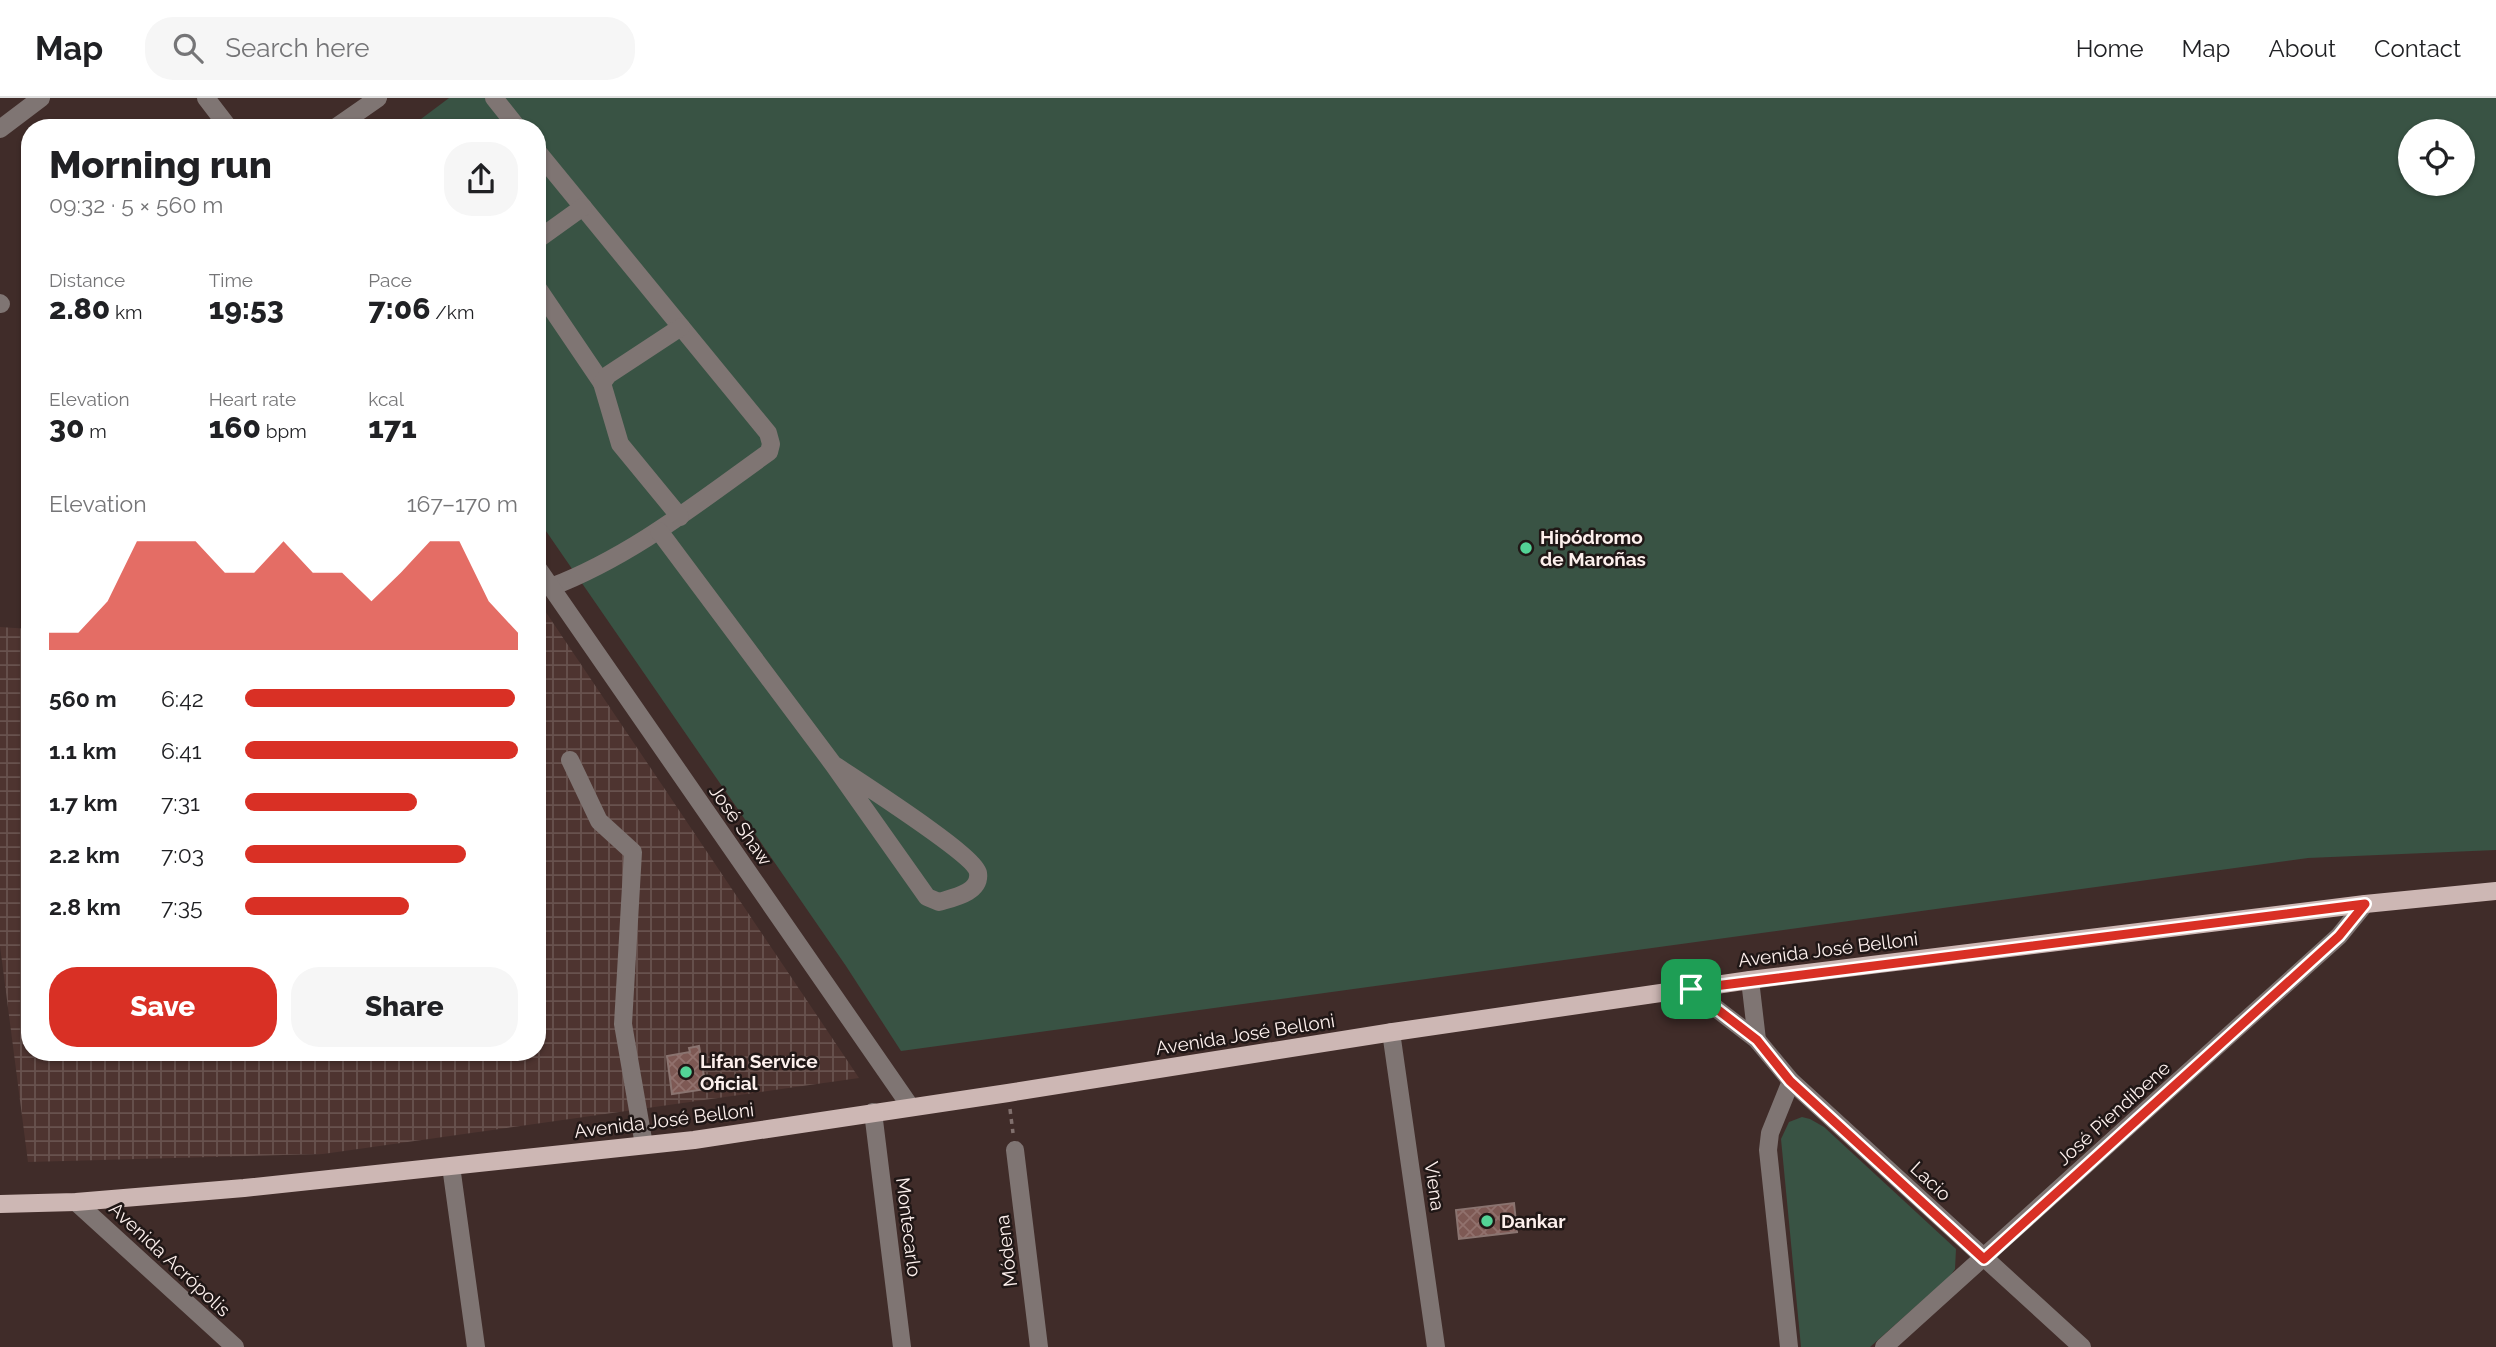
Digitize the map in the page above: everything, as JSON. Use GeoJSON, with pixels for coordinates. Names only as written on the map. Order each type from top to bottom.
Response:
{"type":"FeatureCollection","features":[{"type":"Feature","properties":{"kind":"main road","name":"Avenida José Belloni"},"geometry":{"type":"LineString","coordinates":[[0,1204],[76,1202],[244,1188],[694,1140],[1391,1032],[1751,980],[2365,904],[2496,891]]}},
{"type":"Feature","properties":{"kind":"street"},"geometry":{"type":"LineString","coordinates":[[0,129],[41,98]]}},
{"type":"Feature","properties":{"kind":"street"},"geometry":{"type":"LineString","coordinates":[[206,98],[222,119]]}},
{"type":"Feature","properties":{"kind":"street"},"geometry":{"type":"LineString","coordinates":[[348,119],[378,98]]}},
{"type":"Feature","properties":{"kind":"street"},"geometry":{"type":"LineString","coordinates":[[494,98],[511,119]]}},
{"type":"Feature","properties":{"kind":"street"},"geometry":{"type":"LineString","coordinates":[[546,162],[768,433],[771,444],[769,452],[659,531],[603,565],[551,587]]}},
{"type":"Feature","properties":{"kind":"street"},"geometry":{"type":"LineString","coordinates":[[546,234],[583,207]]}},
{"type":"Feature","properties":{"kind":"street"},"geometry":{"type":"LineString","coordinates":[[546,299],[602,383],[620,444],[680,517]]}},
{"type":"Feature","properties":{"kind":"street"},"geometry":{"type":"LineString","coordinates":[[602,383],[608,375],[681,327]]}},
{"type":"Feature","properties":{"kind":"street"},"geometry":{"type":"LineString","coordinates":[[659,531],[833,764],[927,897],[939,902],[970,891],[977,881],[978,873],[973,863],[833,764]]}},
{"type":"Feature","properties":{"kind":"street","name":"José Shaw"},"geometry":{"type":"LineString","coordinates":[[546,580],[910,1106]]}},
{"type":"Feature","properties":{"kind":"street"},"geometry":{"type":"LineString","coordinates":[[570,760],[599,821],[633,852],[623,1024],[645,1145]]}},
{"type":"Feature","properties":{"kind":"street","name":"José Piendibene"},"geometry":{"type":"LineString","coordinates":[[1884,1347],[2339,936],[2365,904]]}},
{"type":"Feature","properties":{"kind":"street"},"geometry":{"type":"LineString","coordinates":[[1751,980],[1757,1040]]}},
{"type":"Feature","properties":{"kind":"street","name":"Lacio"},"geometry":{"type":"LineString","coordinates":[[1691,989],[1757,1040],[1790,1081],[2082,1347]]}},
{"type":"Feature","properties":{"kind":"street","name":"Viena"},"geometry":{"type":"LineString","coordinates":[[1391,1032],[1436,1347]]}},
{"type":"Feature","properties":{"kind":"street"},"geometry":{"type":"LineString","coordinates":[[1789,1347],[1768,1150],[1770,1133],[1790,1081]]}},
{"type":"Feature","properties":{"kind":"street","name":"Montecarlo"},"geometry":{"type":"LineString","coordinates":[[873,1112],[902,1347]]}},
{"type":"Feature","properties":{"kind":"street","name":"Módena"},"geometry":{"type":"LineString","coordinates":[[1015,1150],[1039,1347]]}},
{"type":"Feature","properties":{"kind":"street"},"geometry":{"type":"LineString","coordinates":[[451,1166],[476,1347]]}},
{"type":"Feature","properties":{"kind":"street","name":"Avenida Acrópolis"},"geometry":{"type":"LineString","coordinates":[[76,1202],[235,1347]]}},
{"type":"Feature","properties":{"kind":"path"},"geometry":{"type":"LineString","coordinates":[[1008,1093],[1015,1150]]}},
{"type":"Feature","properties":{"kind":"shaded area"},"geometry":{"type":"Polygon","coordinates":[[[546,612],[859,1078],[323,1154],[28,1162],[0,946],[0,627],[21,628],[21,1061],[546,1061],[546,612]]]}},
{"type":"Feature","properties":{"kind":"green space","name":"Hipódromo de Maroñas"},"geometry":{"type":"Polygon","coordinates":[[[449,98],[2496,98],[2496,850],[2308,858],[901,1051],[846,966],[546,531],[546,119],[421,119],[449,98]]]}},
{"type":"Feature","properties":{"kind":"green space"},"geometry":{"type":"Polygon","coordinates":[[[1802,1117],[1824,1127],[1956,1249],[1955,1269],[1950,1276],[1870,1347],[1801,1347],[1781,1139],[1789,1122],[1802,1117]]]}},
{"type":"Feature","properties":{"kind":"building","name":"Lifan Service Oficial"},"geometry":{"type":"Polygon","coordinates":[[[699,1046],[706,1089],[672,1094],[667,1056],[690,1052],[689,1048],[699,1046]]]}},
{"type":"Feature","properties":{"kind":"building","name":"Dankar"},"geometry":{"type":"Polygon","coordinates":[[[1514,1203],[1517,1232],[1459,1239],[1456,1210],[1514,1203]]]}},
{"type":"Feature","properties":{"kind":"place","name":"Hipódromo de Maroñas"},"geometry":{"type":"Point","coordinates":[1526,548]}},
{"type":"Feature","properties":{"kind":"place","name":"Lifan Service Oficial"},"geometry":{"type":"Point","coordinates":[686,1072]}},
{"type":"Feature","properties":{"kind":"place","name":"Dankar"},"geometry":{"type":"Point","coordinates":[1487,1221]}},
{"type":"Feature","properties":{"kind":"route"},"geometry":{"type":"LineString","coordinates":[[2365,904],[2339,936],[1984,1259],[1790,1081],[1757,1040],[1691,989],[2365,904]]}}]}
